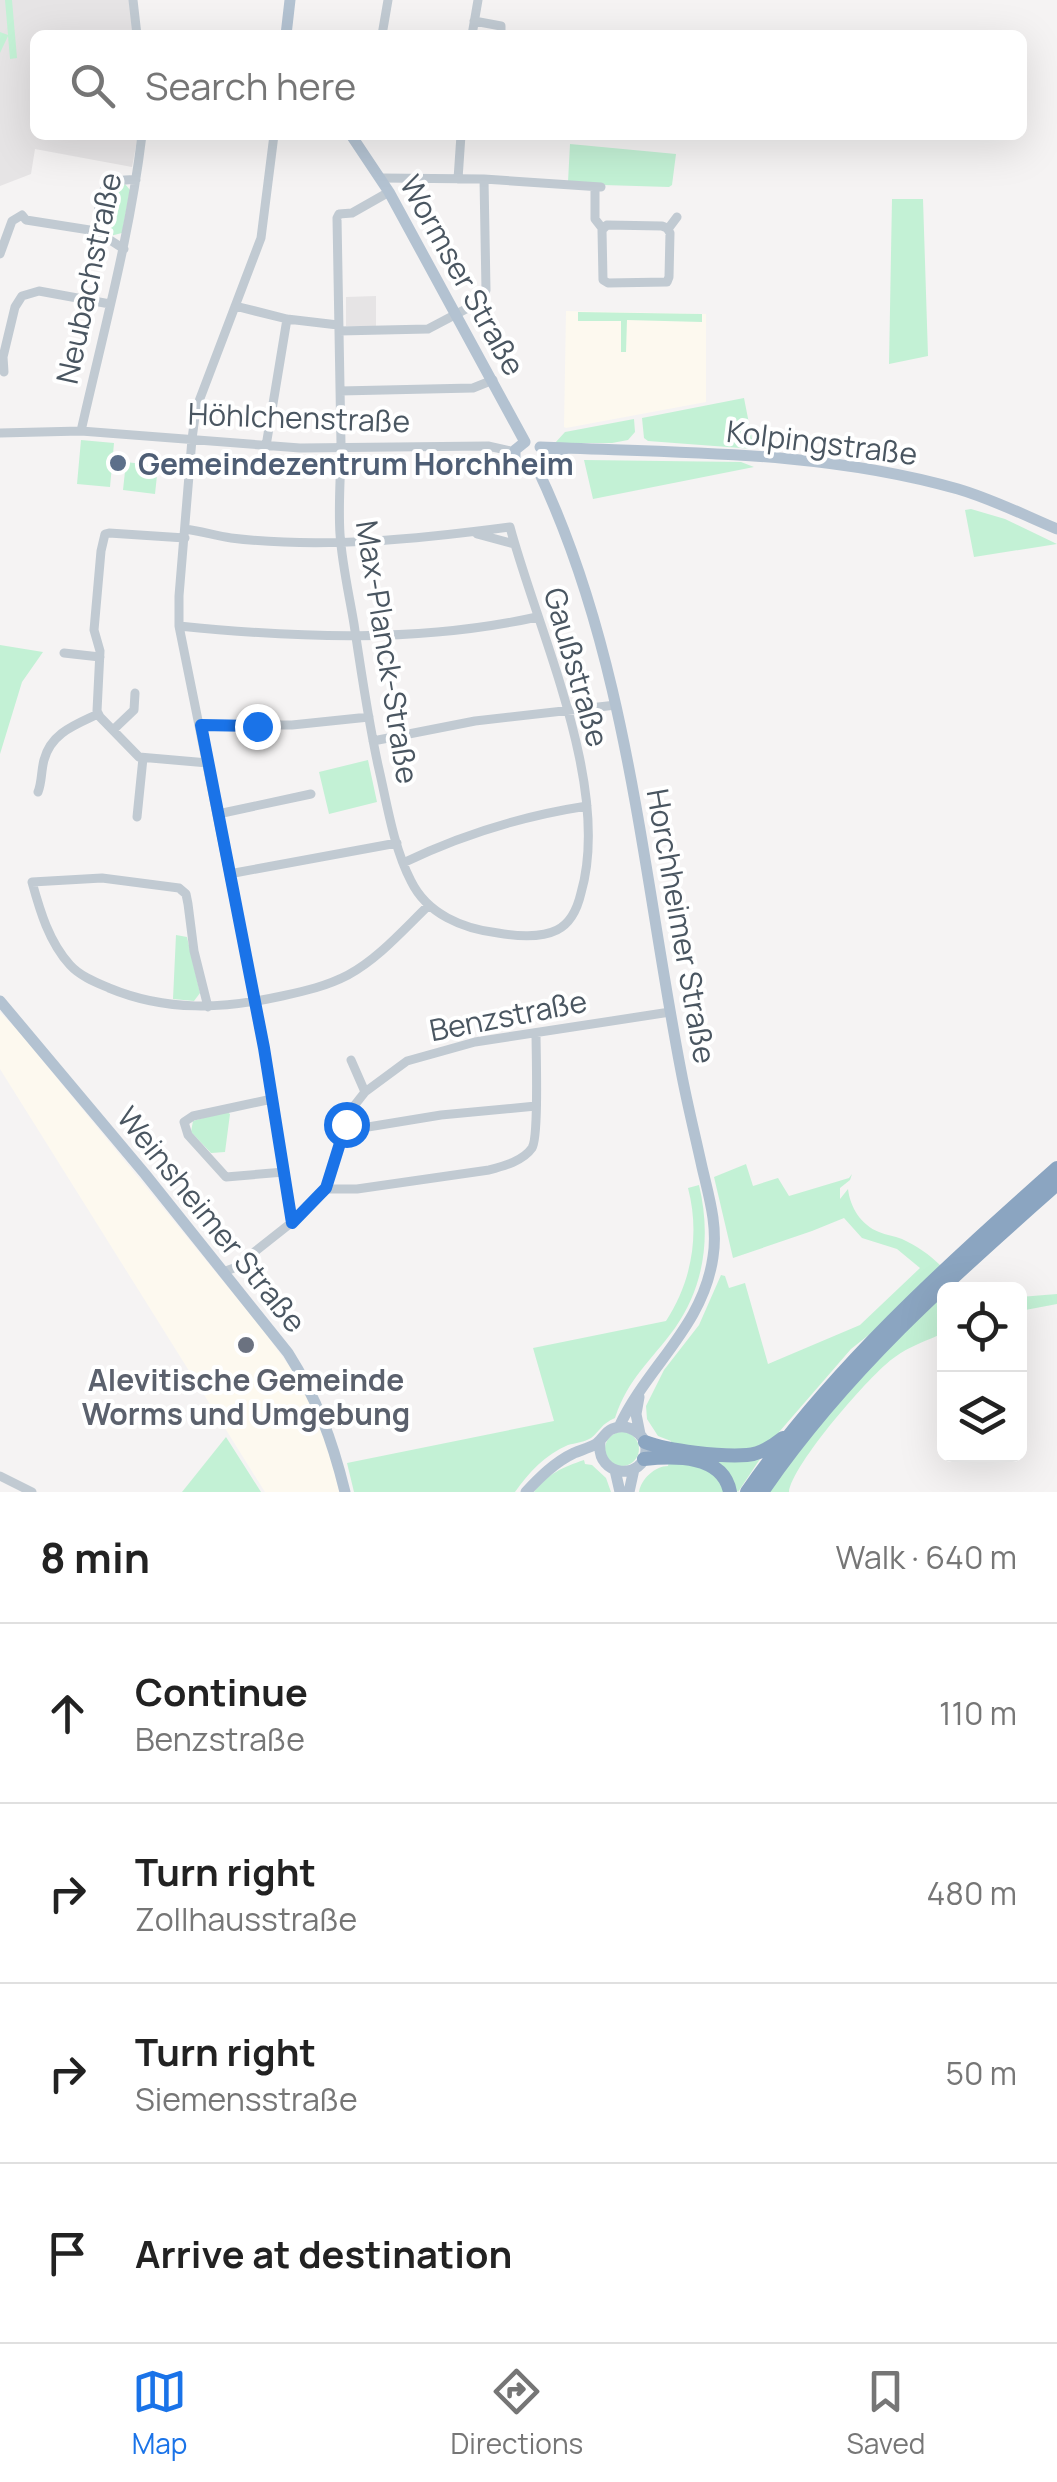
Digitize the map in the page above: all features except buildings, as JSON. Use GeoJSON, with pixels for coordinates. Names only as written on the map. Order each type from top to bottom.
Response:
{"type":"FeatureCollection","features":[{"type":"Feature","properties":{"kind":"highway"},"geometry":{"type":"LineString","coordinates":[[747,1492],[840,1374],[923,1289],[1057,1168]]}},
{"type":"Feature","properties":{"kind":"highway"},"geometry":{"type":"LineString","coordinates":[[762,1492],[812,1424],[862,1366],[960,1270],[1057,1184]]}},
{"type":"Feature","properties":{"kind":"highway"},"geometry":{"type":"LineString","coordinates":[[642,1438],[668,1449],[746,1455],[774,1445],[794,1428]]}},
{"type":"Feature","properties":{"kind":"highway"},"geometry":{"type":"LineString","coordinates":[[639,1464],[668,1458],[710,1464],[725,1476],[730,1492]]}},
{"type":"Feature","properties":{"kind":"main road"},"geometry":{"type":"LineString","coordinates":[[287,30],[290,0]]}},
{"type":"Feature","properties":{"kind":"main road","name":"Wormser Straße"},"geometry":{"type":"LineString","coordinates":[[354,140],[389,192],[525,442]]}},
{"type":"Feature","properties":{"kind":"main road"},"geometry":{"type":"LineString","coordinates":[[525,442],[534,442],[540,458],[529,471],[519,468],[514,459],[514,452],[525,442]]}},
{"type":"Feature","properties":{"kind":"main road","name":"Kolpingstraße"},"geometry":{"type":"LineString","coordinates":[[540,458],[572,448],[733,454],[847,465],[958,490],[1057,529]]}},
{"type":"Feature","properties":{"kind":"main road","name":"Horchheimer Straße"},"geometry":{"type":"LineString","coordinates":[[540,458],[600,642],[616,706],[670,1012],[714,1223],[715,1246],[708,1284],[696,1312],[632,1400],[619,1427]]}},
{"type":"Feature","properties":{"kind":"main road","name":"Weinsheimer Straße"},"geometry":{"type":"LineString","coordinates":[[0,1001],[288,1353],[308,1385],[333,1444],[345,1492]]}},
{"type":"Feature","properties":{"kind":"main road"},"geometry":{"type":"LineString","coordinates":[[629,1492],[646,1454],[636,1408],[644,1383]]}},
{"type":"Feature","properties":{"kind":"main road"},"geometry":{"type":"LineString","coordinates":[[526,1492],[542,1474],[569,1455],[600,1442],[608,1431],[628,1428],[642,1438]]}},
{"type":"Feature","properties":{"kind":"main road"},"geometry":{"type":"LineString","coordinates":[[600,1442],[600,1456],[606,1465],[615,1470],[639,1464]]}},
{"type":"Feature","properties":{"kind":"main road"},"geometry":{"type":"LineString","coordinates":[[556,1464],[600,1456]]}},
{"type":"Feature","properties":{"kind":"main road"},"geometry":{"type":"LineString","coordinates":[[615,1470],[620,1492]]}},
{"type":"Feature","properties":{"kind":"street"},"geometry":{"type":"LineString","coordinates":[[133,0],[136,30]]}},
{"type":"Feature","properties":{"kind":"street"},"geometry":{"type":"LineString","coordinates":[[383,30],[388,0]]}},
{"type":"Feature","properties":{"kind":"street"},"geometry":{"type":"LineString","coordinates":[[473,30],[478,0]]}},
{"type":"Feature","properties":{"kind":"street"},"geometry":{"type":"LineString","coordinates":[[474,21],[501,26],[501,30]]}},
{"type":"Feature","properties":{"kind":"street","name":"Neubachstraße"},"geometry":{"type":"LineString","coordinates":[[81,432],[124,249],[141,140]]}},
{"type":"Feature","properties":{"kind":"street"},"geometry":{"type":"LineString","coordinates":[[273,140],[261,238],[196,409],[179,596],[180,626],[230,874],[292,1223]]}},
{"type":"Feature","properties":{"kind":"street"},"geometry":{"type":"LineString","coordinates":[[458,179],[461,140]]}},
{"type":"Feature","properties":{"kind":"street"},"geometry":{"type":"LineString","coordinates":[[381,178],[598,187],[595,219],[602,228],[602,280],[665,284],[669,276],[668,229],[608,225],[602,228]]}},
{"type":"Feature","properties":{"kind":"street"},"geometry":{"type":"LineString","coordinates":[[96,232],[104,189],[115,180],[136,180]]}},
{"type":"Feature","properties":{"kind":"street"},"geometry":{"type":"LineString","coordinates":[[235,306],[339,328],[428,329],[483,300],[486,294],[484,180]]}},
{"type":"Feature","properties":{"kind":"street","name":"Max-Planck-Straße"},"geometry":{"type":"LineString","coordinates":[[389,192],[358,210],[338,215],[340,541],[373,740],[397,843],[418,893],[429,905]]}},
{"type":"Feature","properties":{"kind":"street"},"geometry":{"type":"LineString","coordinates":[[0,254],[12,221],[22,215],[26,220],[96,232],[124,249]]}},
{"type":"Feature","properties":{"kind":"street"},"geometry":{"type":"LineString","coordinates":[[668,229],[677,217]]}},
{"type":"Feature","properties":{"kind":"street"},"geometry":{"type":"LineString","coordinates":[[4,372],[14,307],[22,296],[38,291],[110,304]]}},
{"type":"Feature","properties":{"kind":"street"},"geometry":{"type":"LineString","coordinates":[[266,446],[287,319]]}},
{"type":"Feature","properties":{"kind":"street"},"geometry":{"type":"LineString","coordinates":[[340,391],[474,388],[493,380]]}},
{"type":"Feature","properties":{"kind":"street","name":"Höhlchenstraße"},"geometry":{"type":"LineString","coordinates":[[0,433],[81,432],[340,448],[488,446],[514,452]]}},
{"type":"Feature","properties":{"kind":"street","name":"Gaußstraße"},"geometry":{"type":"LineString","coordinates":[[340,541],[474,533],[514,544],[568,712],[587,806],[590,842],[583,888],[575,910],[558,930],[524,935],[488,932],[452,921],[429,905]]}},
{"type":"Feature","properties":{"kind":"street"},"geometry":{"type":"LineString","coordinates":[[208,763],[143,758],[98,714],[100,657],[94,630],[105,534],[340,541]]}},
{"type":"Feature","properties":{"kind":"street"},"geometry":{"type":"LineString","coordinates":[[180,626],[258,633],[356,635],[454,631],[537,616]]}},
{"type":"Feature","properties":{"kind":"street"},"geometry":{"type":"LineString","coordinates":[[64,654],[100,657]]}},
{"type":"Feature","properties":{"kind":"street"},"geometry":{"type":"LineString","coordinates":[[114,730],[134,710],[136,693]]}},
{"type":"Feature","properties":{"kind":"street"},"geometry":{"type":"LineString","coordinates":[[373,740],[475,722],[616,706]]}},
{"type":"Feature","properties":{"kind":"street"},"geometry":{"type":"LineString","coordinates":[[38,792],[44,758],[57,735],[98,714]]}},
{"type":"Feature","properties":{"kind":"street"},"geometry":{"type":"LineString","coordinates":[[201,725],[292,725],[369,717]]}},
{"type":"Feature","properties":{"kind":"street"},"geometry":{"type":"LineString","coordinates":[[137,817],[143,758]]}},
{"type":"Feature","properties":{"kind":"street"},"geometry":{"type":"LineString","coordinates":[[218,814],[311,794]]}},
{"type":"Feature","properties":{"kind":"street"},"geometry":{"type":"LineString","coordinates":[[403,862],[488,828],[587,806]]}},
{"type":"Feature","properties":{"kind":"street"},"geometry":{"type":"LineString","coordinates":[[230,874],[397,843]]}},
{"type":"Feature","properties":{"kind":"street"},"geometry":{"type":"LineString","coordinates":[[208,1007],[194,951],[186,894],[179,888],[102,878],[32,882],[41,917],[60,952],[85,977],[144,1000],[208,1007],[240,1005],[318,988],[346,976],[382,950],[429,905]]}},
{"type":"Feature","properties":{"kind":"street","name":"Benzstraße"},"geometry":{"type":"LineString","coordinates":[[223,1272],[234,1268],[292,1223],[326,1188],[354,1106],[365,1092],[407,1060],[475,1042],[670,1012]]}},
{"type":"Feature","properties":{"kind":"street"},"geometry":{"type":"LineString","coordinates":[[326,1188],[358,1189],[489,1170],[510,1164],[531,1150],[536,1142],[536,1033]]}},
{"type":"Feature","properties":{"kind":"street"},"geometry":{"type":"LineString","coordinates":[[351,1060],[365,1092]]}},
{"type":"Feature","properties":{"kind":"street"},"geometry":{"type":"LineString","coordinates":[[272,1099],[193,1116],[184,1122],[188,1135],[226,1178],[284,1172]]}},
{"type":"Feature","properties":{"kind":"street"},"geometry":{"type":"LineString","coordinates":[[346,1124],[368,1127],[536,1106]]}},
{"type":"Feature","properties":{"kind":"street"},"geometry":{"type":"LineString","coordinates":[[0,1476],[32,1492]]}},
{"type":"Feature","properties":{"kind":"shaded area"},"geometry":{"type":"Polygon","coordinates":[[[0,0],[130,0],[133,30],[30,30],[30,140],[137,140],[132,167],[35,149],[31,174],[0,186],[0,0]]]}},
{"type":"Feature","properties":{"kind":"shaded area"},"geometry":{"type":"Polygon","coordinates":[[[376,296],[376,326],[346,326],[346,297],[376,296]]]}},
{"type":"Feature","properties":{"kind":"shaded area"},"geometry":{"type":"Polygon","coordinates":[[[566,311],[706,314],[706,402],[564,427],[566,311]]]}},
{"type":"Feature","properties":{"kind":"shaded area"},"geometry":{"type":"Polygon","coordinates":[[[0,1012],[263,1330],[305,1388],[328,1445],[339,1492],[265,1492],[0,1069],[0,1012]]]}},
{"type":"Feature","properties":{"kind":"green space"},"geometry":{"type":"Polygon","coordinates":[[[5,0],[12,0],[17,58],[10,59],[8,36],[0,53],[0,32],[8,35],[5,0]]]}},
{"type":"Feature","properties":{"kind":"green space"},"geometry":{"type":"Polygon","coordinates":[[[570,144],[676,154],[672,185],[571,184],[570,144]]]}},
{"type":"Feature","properties":{"kind":"green space"},"geometry":{"type":"Polygon","coordinates":[[[125,184],[130,190],[122,233],[110,236],[102,228],[109,186],[125,184]]]}},
{"type":"Feature","properties":{"kind":"green space"},"geometry":{"type":"Polygon","coordinates":[[[892,199],[923,199],[928,356],[889,364],[892,199]]]}},
{"type":"Feature","properties":{"kind":"green space"},"geometry":{"type":"Polygon","coordinates":[[[578,312],[702,314],[702,322],[627,320],[626,352],[621,352],[621,321],[578,321],[578,312]]]}},
{"type":"Feature","properties":{"kind":"green space"},"geometry":{"type":"Polygon","coordinates":[[[744,398],[754,449],[644,438],[642,418],[744,398]]]}},
{"type":"Feature","properties":{"kind":"green space"},"geometry":{"type":"Polygon","coordinates":[[[634,419],[635,432],[628,440],[555,443],[565,432],[634,419]]]}},
{"type":"Feature","properties":{"kind":"green space"},"geometry":{"type":"Polygon","coordinates":[[[81,440],[114,443],[110,487],[77,484],[81,440]]]}},
{"type":"Feature","properties":{"kind":"green space"},"geometry":{"type":"Polygon","coordinates":[[[584,460],[741,462],[754,467],[593,499],[584,460]]]}},
{"type":"Feature","properties":{"kind":"green space"},"geometry":{"type":"Polygon","coordinates":[[[126,462],[158,466],[155,494],[123,490],[126,462]]]}},
{"type":"Feature","properties":{"kind":"green space"},"geometry":{"type":"Polygon","coordinates":[[[965,510],[1005,519],[1057,544],[974,557],[965,510]]]}},
{"type":"Feature","properties":{"kind":"green space"},"geometry":{"type":"Polygon","coordinates":[[[0,645],[43,652],[22,682],[0,754],[0,645]]]}},
{"type":"Feature","properties":{"kind":"green space"},"geometry":{"type":"Polygon","coordinates":[[[368,760],[377,802],[329,814],[319,772],[368,760]]]}},
{"type":"Feature","properties":{"kind":"green space"},"geometry":{"type":"Polygon","coordinates":[[[176,935],[187,937],[200,993],[194,1001],[173,999],[176,935]]]}},
{"type":"Feature","properties":{"kind":"green space"},"geometry":{"type":"Polygon","coordinates":[[[226,1111],[230,1114],[225,1152],[211,1153],[191,1132],[193,1121],[226,1111]]]}},
{"type":"Feature","properties":{"kind":"green space"},"geometry":{"type":"Polygon","coordinates":[[[746,1164],[753,1186],[778,1178],[789,1196],[852,1174],[850,1180],[840,1188],[840,1199],[848,1189],[854,1209],[867,1225],[913,1244],[941,1266],[851,1349],[773,1439],[752,1450],[671,1446],[671,1441],[658,1436],[647,1419],[646,1406],[664,1370],[699,1325],[721,1275],[729,1288],[745,1283],[768,1364],[860,1325],[920,1268],[897,1249],[862,1238],[844,1218],[733,1258],[714,1177],[746,1164]]]}},
{"type":"Feature","properties":{"kind":"green space"},"geometry":{"type":"Polygon","coordinates":[[[699,1185],[705,1241],[693,1295],[675,1328],[633,1381],[615,1418],[591,1438],[568,1445],[545,1459],[515,1492],[354,1492],[347,1463],[554,1421],[533,1348],[666,1321],[688,1273],[693,1223],[688,1188],[699,1185]]]}},
{"type":"Feature","properties":{"kind":"green space"},"geometry":{"type":"Polygon","coordinates":[[[1057,1294],[1057,1304],[1027,1310],[1027,1296],[1057,1294]]]}},
{"type":"Feature","properties":{"kind":"green space"},"geometry":{"type":"Polygon","coordinates":[[[937,1298],[937,1336],[895,1357],[851,1400],[803,1462],[789,1492],[768,1492],[805,1442],[853,1384],[937,1298]]]}},
{"type":"Feature","properties":{"kind":"green space"},"geometry":{"type":"Polygon","coordinates":[[[622,1432],[634,1437],[639,1449],[634,1461],[622,1466],[610,1461],[605,1449],[610,1437],[622,1432]]]}},
{"type":"Feature","properties":{"kind":"green space"},"geometry":{"type":"Polygon","coordinates":[[[226,1437],[261,1492],[182,1492],[226,1437]]]}},
{"type":"Feature","properties":{"kind":"green space"},"geometry":{"type":"Polygon","coordinates":[[[762,1456],[738,1492],[705,1457],[762,1456]]]}},
{"type":"Feature","properties":{"kind":"green space"},"geometry":{"type":"Polygon","coordinates":[[[584,1460],[606,1478],[611,1492],[534,1492],[556,1472],[584,1460]]]}},
{"type":"Feature","properties":{"kind":"green space"},"geometry":{"type":"Polygon","coordinates":[[[669,1462],[707,1466],[728,1492],[639,1492],[649,1474],[669,1462]]]}},
{"type":"Feature","properties":{"kind":"place","name":"Gemeindezentrum Horchheim"},"geometry":{"type":"Point","coordinates":[118,463]}},
{"type":"Feature","properties":{"kind":"place","name":"Alevitische Gemeinde Worms und Umgebung"},"geometry":{"type":"Point","coordinates":[246,1345]}},
{"type":"Feature","properties":{"kind":"route"},"geometry":{"type":"LineString","coordinates":[[257,726],[201,725],[264,1048],[292,1223],[326,1188],[346,1124]]}}]}
